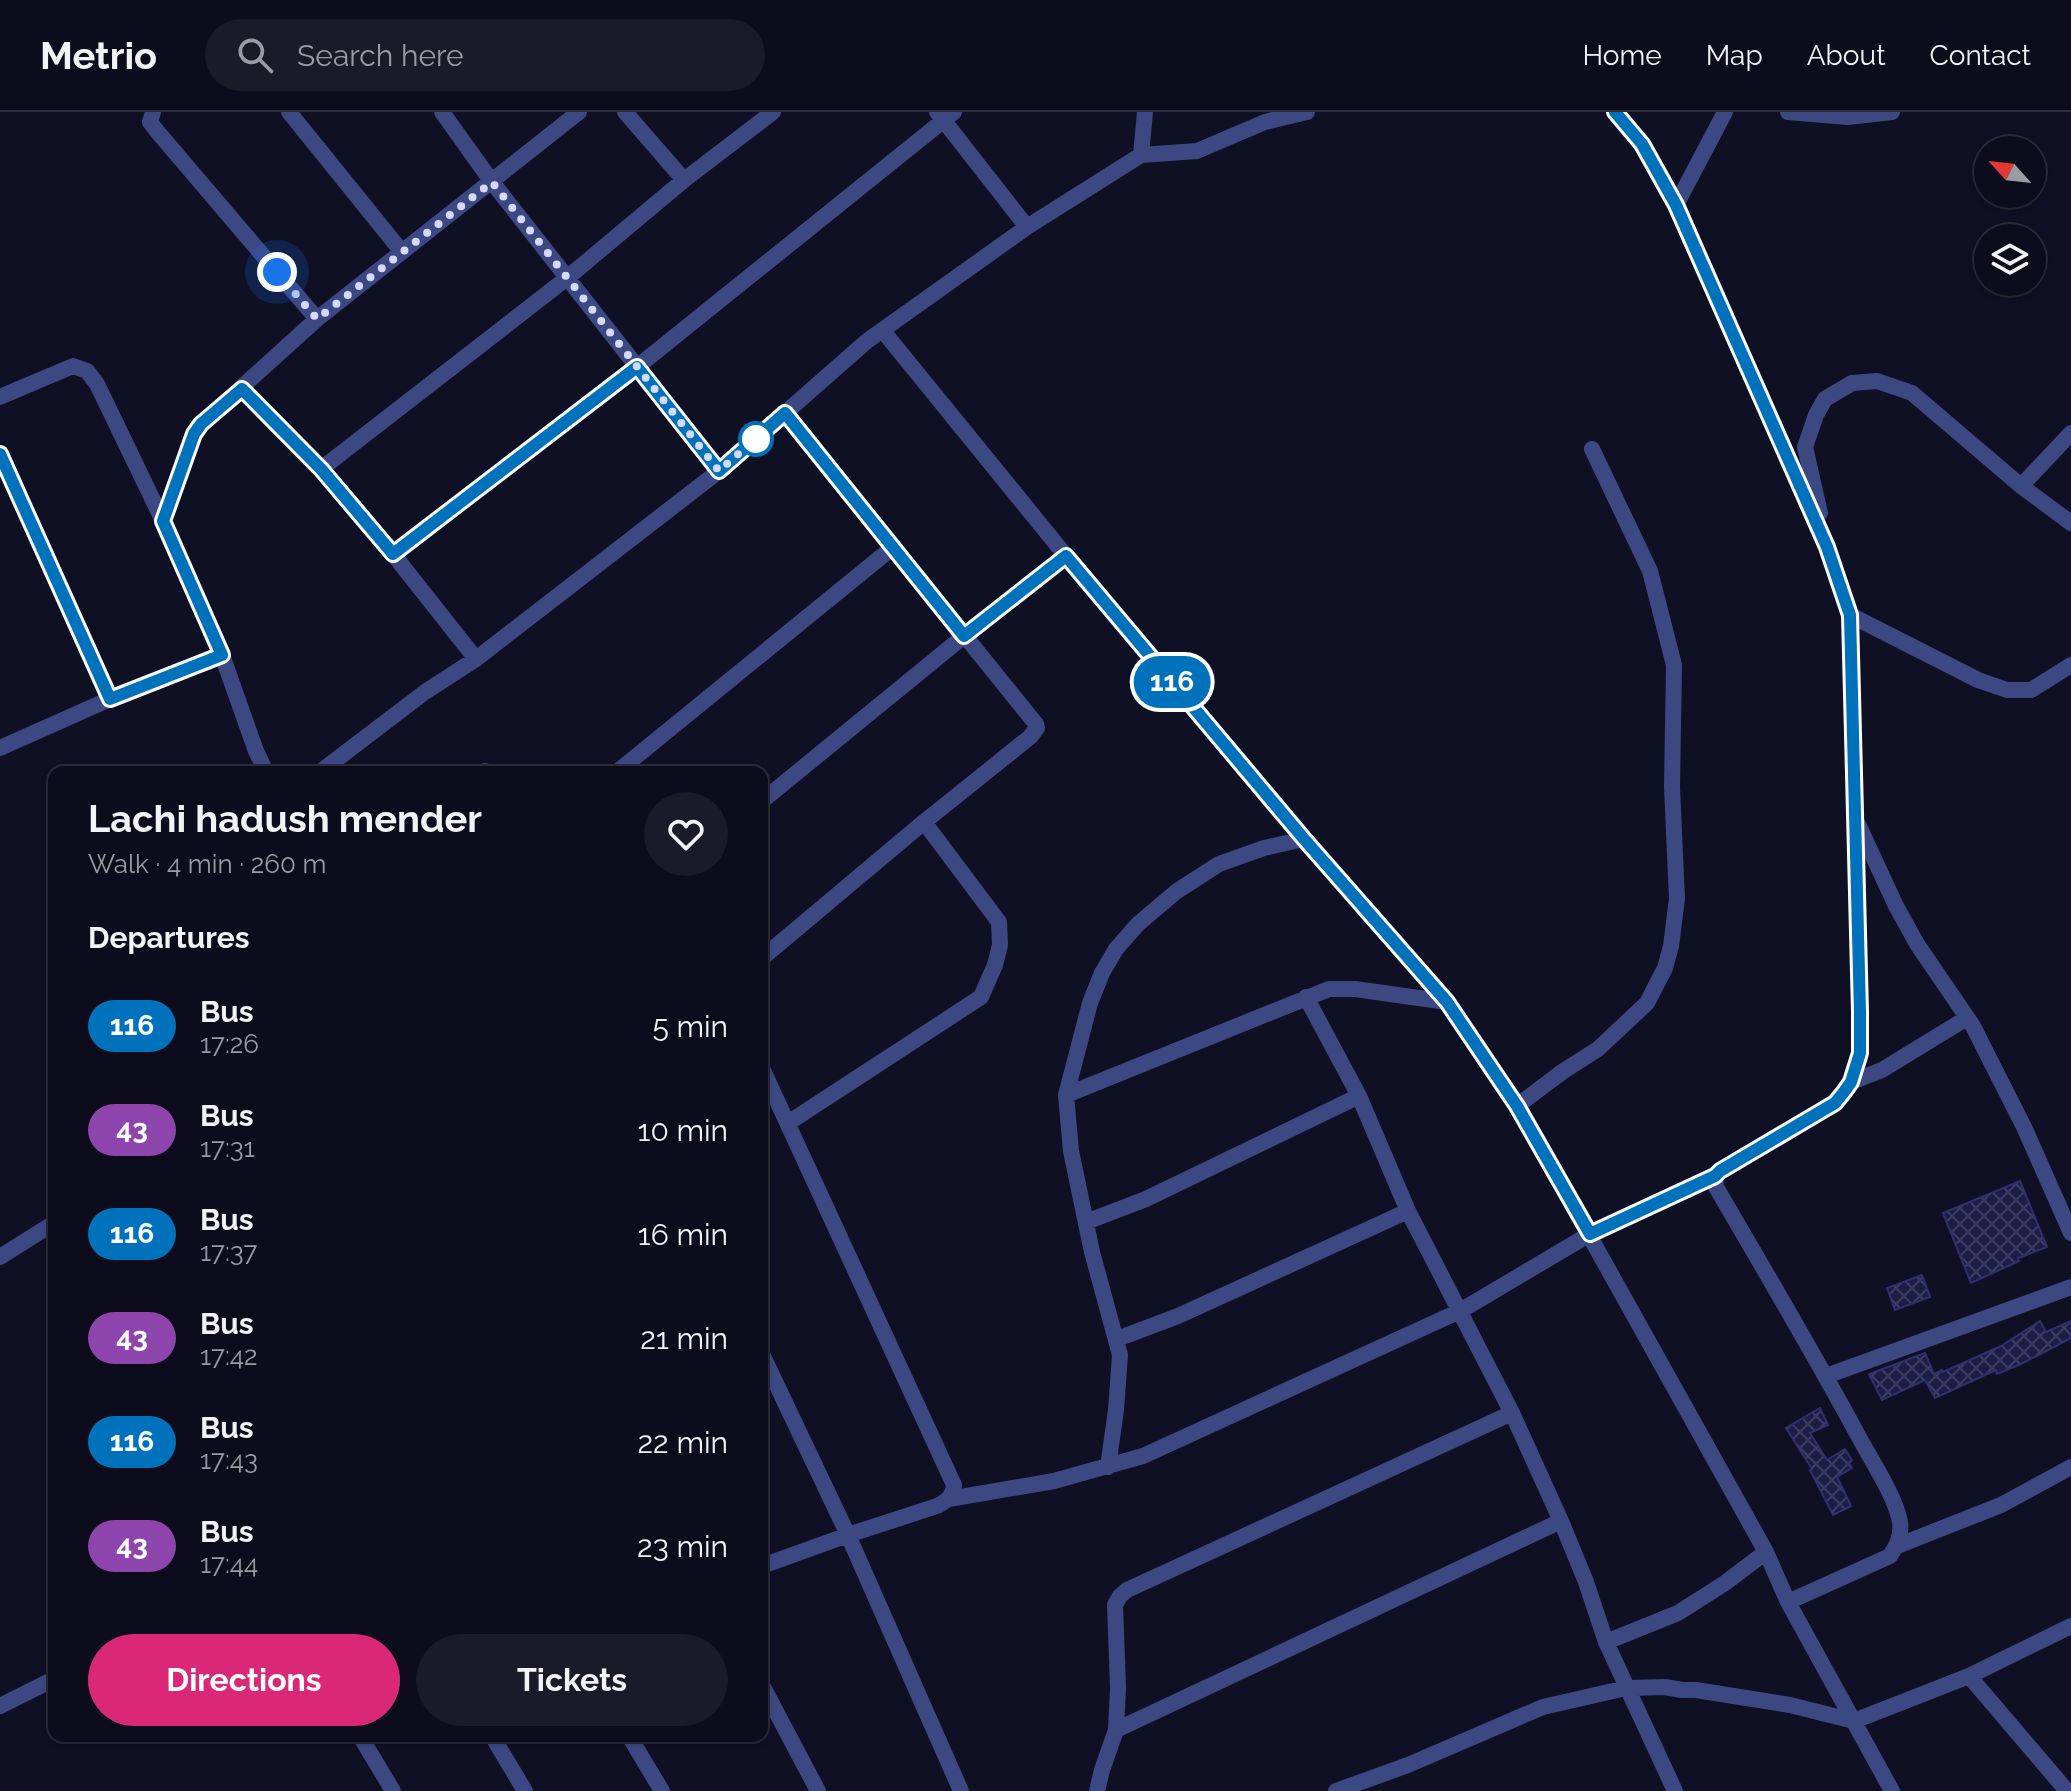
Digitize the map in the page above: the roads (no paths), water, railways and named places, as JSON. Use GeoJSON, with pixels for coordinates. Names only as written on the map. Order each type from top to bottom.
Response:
{"type":"FeatureCollection","features":[{"type":"Feature","properties":{"kind":"street"},"geometry":{"type":"LineString","coordinates":[[153,112],[150,122],[156,130],[317,319]]}},
{"type":"Feature","properties":{"kind":"street"},"geometry":{"type":"LineString","coordinates":[[289,112],[402,252]]}},
{"type":"Feature","properties":{"kind":"street"},"geometry":{"type":"LineString","coordinates":[[442,112],[492,182],[719,471]]}},
{"type":"Feature","properties":{"kind":"street"},"geometry":{"type":"LineString","coordinates":[[163,521],[194,434],[201,424],[317,319],[579,112]]}},
{"type":"Feature","properties":{"kind":"street"},"geometry":{"type":"LineString","coordinates":[[625,112],[684,180]]}},
{"type":"Feature","properties":{"kind":"street"},"geometry":{"type":"LineString","coordinates":[[321,469],[567,278],[684,180],[773,112]]}},
{"type":"Feature","properties":{"kind":"street"},"geometry":{"type":"LineString","coordinates":[[1141,155],[1145,112]]}},
{"type":"Feature","properties":{"kind":"street"},"geometry":{"type":"LineString","coordinates":[[328,766],[425,692],[476,659],[719,471],[867,341],[1027,227],[1141,155],[1197,151],[1265,122],[1307,112]]}},
{"type":"Feature","properties":{"kind":"street"},"geometry":{"type":"LineString","coordinates":[[768,1564],[937,1506],[949,1499],[1054,1481],[1143,1456],[1460,1311],[1590,1234],[1715,1176],[1835,1103],[1851,1082],[1860,1053],[1850,615],[1827,547],[1676,205],[1642,144],[1615,112]]}},
{"type":"Feature","properties":{"kind":"street"},"geometry":{"type":"LineString","coordinates":[[1676,205],[1725,112]]}},
{"type":"Feature","properties":{"kind":"street"},"geometry":{"type":"LineString","coordinates":[[1788,112],[1848,117],[1892,112]]}},
{"type":"Feature","properties":{"kind":"street"},"geometry":{"type":"LineString","coordinates":[[393,554],[637,367],[945,115],[1027,227]]}},
{"type":"Feature","properties":{"kind":"street"},"geometry":{"type":"LineString","coordinates":[[883,331],[1066,556],[1304,839],[1447,1002],[1517,1106],[1590,1234],[1766,1552],[1788,1602],[1892,1791]]}},
{"type":"Feature","properties":{"kind":"street"},"geometry":{"type":"LineString","coordinates":[[0,397],[73,366],[87,371],[97,384],[163,521],[222,655],[263,766]]}},
{"type":"Feature","properties":{"kind":"street"},"geometry":{"type":"LineString","coordinates":[[1827,547],[1805,447],[1825,399],[1852,383],[1877,381],[1912,393],[2021,486],[2071,523]]}},
{"type":"Feature","properties":{"kind":"street"},"geometry":{"type":"LineString","coordinates":[[242,389],[321,469],[476,659]]}},
{"type":"Feature","properties":{"kind":"street"},"geometry":{"type":"LineString","coordinates":[[768,953],[1030,737],[1037,728],[785,413]]}},
{"type":"Feature","properties":{"kind":"street"},"geometry":{"type":"LineString","coordinates":[[2021,486],[2071,433]]}},
{"type":"Feature","properties":{"kind":"street"},"geometry":{"type":"LineString","coordinates":[[1517,1106],[1598,1049],[1647,1003],[1665,968],[1677,899],[1672,787],[1674,665],[1650,571],[1592,449]]}},
{"type":"Feature","properties":{"kind":"street"},"geometry":{"type":"LineString","coordinates":[[0,454],[110,699]]}},
{"type":"Feature","properties":{"kind":"street"},"geometry":{"type":"LineString","coordinates":[[624,766],[892,548]]}},
{"type":"Feature","properties":{"kind":"street"},"geometry":{"type":"LineString","coordinates":[[768,796],[1066,556]]}},
{"type":"Feature","properties":{"kind":"street"},"geometry":{"type":"LineString","coordinates":[[1850,615],[1978,680],[2007,690],[2031,690],[2071,665]]}},
{"type":"Feature","properties":{"kind":"street"},"geometry":{"type":"LineString","coordinates":[[0,748],[110,699],[222,655]]}},
{"type":"Feature","properties":{"kind":"street"},"geometry":{"type":"LineString","coordinates":[[1855,817],[1917,944],[1983,1046],[2024,1127],[2071,1233]]}},
{"type":"Feature","properties":{"kind":"street"},"geometry":{"type":"LineString","coordinates":[[788,1123],[981,997],[998,955],[999,922],[924,822]]}},
{"type":"Feature","properties":{"kind":"street"},"geometry":{"type":"LineString","coordinates":[[1108,1467],[1120,1355],[1092,1252],[1071,1151],[1066,1095],[1090,1003],[1116,949],[1138,924],[1177,891],[1219,864],[1264,848],[1304,839]]}},
{"type":"Feature","properties":{"kind":"street"},"geometry":{"type":"LineString","coordinates":[[1066,1095],[1329,989],[1355,989],[1447,1002]]}},
{"type":"Feature","properties":{"kind":"street"},"geometry":{"type":"LineString","coordinates":[[1306,997],[1359,1096],[1408,1211],[1512,1413],[1561,1521],[1606,1642],[1675,1791]]}},
{"type":"Feature","properties":{"kind":"street"},"geometry":{"type":"LineString","coordinates":[[1851,1082],[1882,1070],[1967,1018]]}},
{"type":"Feature","properties":{"kind":"street"},"geometry":{"type":"LineString","coordinates":[[768,1081],[954,1485],[949,1499]]}},
{"type":"Feature","properties":{"kind":"street"},"geometry":{"type":"LineString","coordinates":[[1086,1222],[1146,1199],[1359,1096]]}},
{"type":"Feature","properties":{"kind":"street"},"geometry":{"type":"LineString","coordinates":[[1715,1176],[1716,1187],[1826,1376],[1890,1494],[1900,1520],[1897,1546],[1890,1556],[1788,1602]]}},
{"type":"Feature","properties":{"kind":"street"},"geometry":{"type":"LineString","coordinates":[[1117,1339],[1178,1316],[1408,1211]]}},
{"type":"Feature","properties":{"kind":"street"},"geometry":{"type":"LineString","coordinates":[[0,1257],[48,1231]]}},
{"type":"Feature","properties":{"kind":"street"},"geometry":{"type":"LineString","coordinates":[[1826,1376],[2071,1287]]}},
{"type":"Feature","properties":{"kind":"street"},"geometry":{"type":"LineString","coordinates":[[768,1367],[848,1535],[961,1791]]}},
{"type":"Feature","properties":{"kind":"street"},"geometry":{"type":"LineString","coordinates":[[1097,1791],[1116,1730],[1115,1605],[1120,1596],[1127,1590],[1512,1413]]}},
{"type":"Feature","properties":{"kind":"street"},"geometry":{"type":"LineString","coordinates":[[1897,1546],[2001,1505],[2071,1467]]}},
{"type":"Feature","properties":{"kind":"street"},"geometry":{"type":"LineString","coordinates":[[1116,1730],[1561,1521]]}},
{"type":"Feature","properties":{"kind":"street"},"geometry":{"type":"LineString","coordinates":[[1606,1642],[1678,1613],[1766,1552]]}},
{"type":"Feature","properties":{"kind":"street"},"geometry":{"type":"LineString","coordinates":[[1336,1791],[1408,1765],[1543,1707],[1626,1688],[1696,1690],[1790,1705],[1854,1721],[1969,1676],[2071,1626]]}},
{"type":"Feature","properties":{"kind":"street"},"geometry":{"type":"LineString","coordinates":[[1969,1676],[2067,1791]]}},
{"type":"Feature","properties":{"kind":"street"},"geometry":{"type":"LineString","coordinates":[[0,1706],[48,1682]]}},
{"type":"Feature","properties":{"kind":"street"},"geometry":{"type":"LineString","coordinates":[[768,1696],[818,1791]]}},
{"type":"Feature","properties":{"kind":"street"},"geometry":{"type":"LineString","coordinates":[[364,1742],[393,1791]]}},
{"type":"Feature","properties":{"kind":"street"},"geometry":{"type":"LineString","coordinates":[[496,1742],[525,1791]]}},
{"type":"Feature","properties":{"kind":"street"},"geometry":{"type":"LineString","coordinates":[[633,1742],[662,1791]]}}]}
